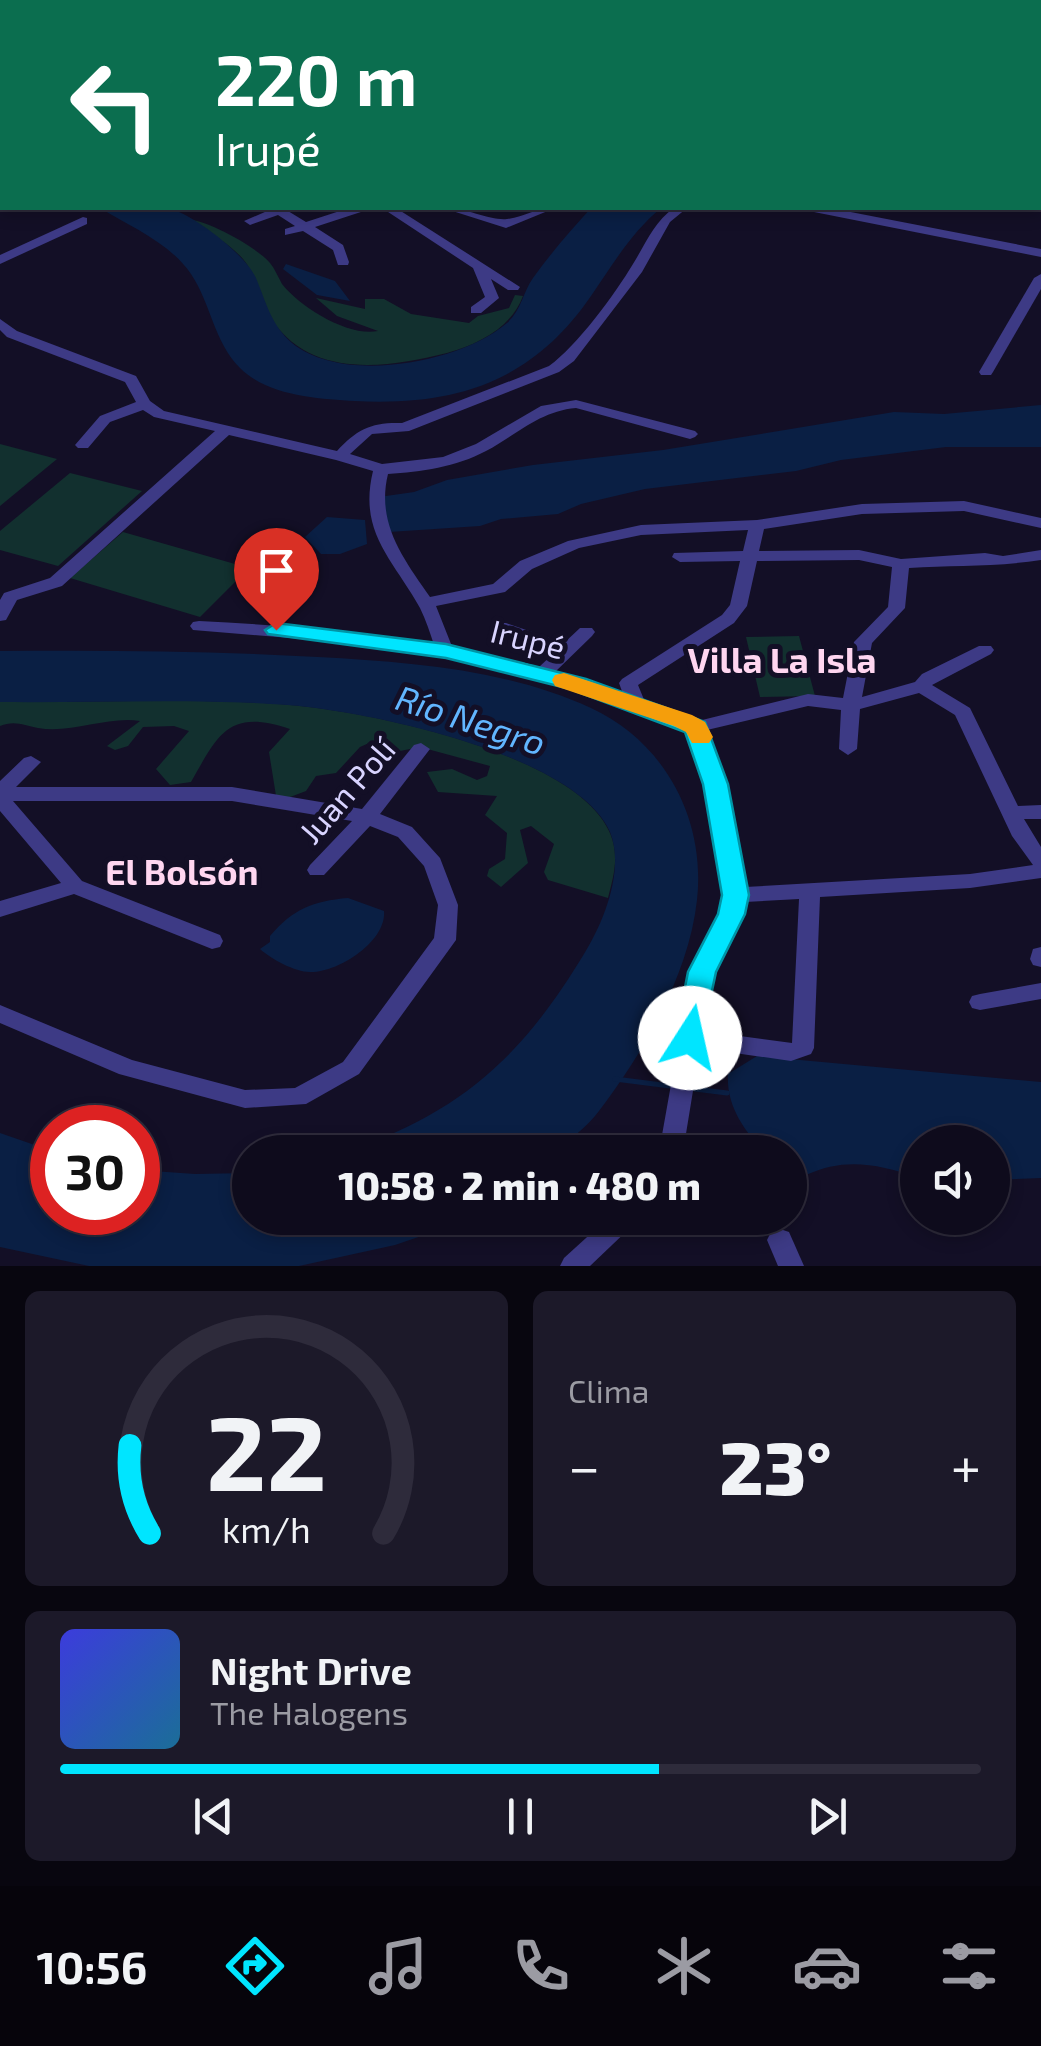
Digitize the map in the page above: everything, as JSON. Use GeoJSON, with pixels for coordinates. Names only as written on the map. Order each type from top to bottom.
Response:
{"type":"FeatureCollection","features":[{"type":"Feature","properties":{"kind":"street"},"geometry":{"type":"LineString","coordinates":[[250,221],[279,210]]}},
{"type":"Feature","properties":{"kind":"street"},"geometry":{"type":"LineString","coordinates":[[284,210],[339,248],[344,262]]}},
{"type":"Feature","properties":{"kind":"street"},"geometry":{"type":"LineString","coordinates":[[289,232],[354,210]]}},
{"type":"Feature","properties":{"kind":"street"},"geometry":{"type":"LineString","coordinates":[[391,210],[479,266],[502,276],[513,287]]}},
{"type":"Feature","properties":{"kind":"street"},"geometry":{"type":"LineString","coordinates":[[456,210],[500,224],[514,224],[545,210]]}},
{"type":"Feature","properties":{"kind":"street"},"geometry":{"type":"LineString","coordinates":[[340,456],[359,431],[381,426],[404,428],[554,369],[589,333],[637,269],[664,220],[678,210]]}},
{"type":"Feature","properties":{"kind":"street"},"geometry":{"type":"LineString","coordinates":[[825,210],[1040,250]]}},
{"type":"Feature","properties":{"kind":"street"},"geometry":{"type":"LineString","coordinates":[[0,260],[83,222]]}},
{"type":"Feature","properties":{"kind":"street"},"geometry":{"type":"LineString","coordinates":[[476,310],[492,298],[479,266]]}},
{"type":"Feature","properties":{"kind":"street"},"geometry":{"type":"LineString","coordinates":[[986,372],[1041,278]]}},
{"type":"Feature","properties":{"kind":"street"},"geometry":{"type":"LineString","coordinates":[[0,323],[12,334],[131,379],[144,404],[159,414],[381,469],[423,466],[468,454],[537,412],[561,404],[576,404],[690,434]]}},
{"type":"Feature","properties":{"kind":"street"},"geometry":{"type":"LineString","coordinates":[[83,445],[94,427],[105,419],[144,404]]}},
{"type":"Feature","properties":{"kind":"street"},"geometry":{"type":"LineString","coordinates":[[0,616],[10,597],[56,582],[226,429]]}},
{"type":"Feature","properties":{"kind":"street"},"geometry":{"type":"LineString","coordinates":[[381,469],[374,490],[376,517],[386,550],[426,603],[446,651]]}},
{"type":"Feature","properties":{"kind":"street"},"geometry":{"type":"LineString","coordinates":[[426,603],[499,588],[526,565],[574,544],[616,534],[757,525],[862,508],[964,506],[1041,523]]}},
{"type":"Feature","properties":{"kind":"street"},"geometry":{"type":"LineString","coordinates":[[637,705],[628,683],[728,619],[738,606],[757,525]]}},
{"type":"Feature","properties":{"kind":"street"},"geometry":{"type":"LineString","coordinates":[[680,557],[859,555],[901,564],[1032,557],[1041,566]]}},
{"type":"Feature","properties":{"kind":"street"},"geometry":{"type":"LineString","coordinates":[[848,749],[862,642],[896,608],[901,564]]}},
{"type":"Feature","properties":{"kind":"street","name":"Irupé"},"geometry":{"type":"LineString","coordinates":[[198,626],[276,630],[446,651],[541,675],[696,727]]}},
{"type":"Feature","properties":{"kind":"street"},"geometry":{"type":"LineString","coordinates":[[500,626],[568,650]]}},
{"type":"Feature","properties":{"kind":"street"},"geometry":{"type":"LineString","coordinates":[[541,675],[586,632]]}},
{"type":"Feature","properties":{"kind":"street"},"geometry":{"type":"LineString","coordinates":[[674,1135],[702,972],[731,914],[736,895],[715,784],[696,727],[808,700],[851,705],[921,686],[928,678],[986,650]]}},
{"type":"Feature","properties":{"kind":"street"},"geometry":{"type":"LineString","coordinates":[[921,686],[963,712],[1022,836],[1041,861]]}},
{"type":"Feature","properties":{"kind":"street","name":"Juan Polí"},"geometry":{"type":"LineString","coordinates":[[318,870],[421,749]]}},
{"type":"Feature","properties":{"kind":"street"},"geometry":{"type":"LineString","coordinates":[[0,795],[31,762]]}},
{"type":"Feature","properties":{"kind":"street"},"geometry":{"type":"LineString","coordinates":[[0,795],[232,794],[367,817],[405,832],[433,863],[448,905],[445,940],[351,1068],[320,1089],[298,1098],[245,1099],[127,1068],[0,1014]]}},
{"type":"Feature","properties":{"kind":"street"},"geometry":{"type":"LineString","coordinates":[[0,795],[75,886],[212,941]]}},
{"type":"Feature","properties":{"kind":"street"},"geometry":{"type":"LineString","coordinates":[[1012,814],[1041,812]]}},
{"type":"Feature","properties":{"kind":"street"},"geometry":{"type":"LineString","coordinates":[[736,895],[970,881],[1041,871]]}},
{"type":"Feature","properties":{"kind":"street"},"geometry":{"type":"LineString","coordinates":[[0,909],[75,886]]}},
{"type":"Feature","properties":{"kind":"street"},"geometry":{"type":"LineString","coordinates":[[690,1038],[791,1052],[803,1048],[810,893]]}},
{"type":"Feature","properties":{"kind":"street"},"geometry":{"type":"LineString","coordinates":[[980,1002],[1041,991]]}},
{"type":"Feature","properties":{"kind":"street"},"geometry":{"type":"LineString","coordinates":[[572,1266],[606,1235]]}},
{"type":"Feature","properties":{"kind":"street"},"geometry":{"type":"LineString","coordinates":[[780,1240],[791,1266]]}},
{"type":"Feature","properties":{"kind":"green space"},"geometry":{"type":"Polygon","coordinates":[[[187,219],[219,229],[254,249],[301,302],[326,319],[353,330],[378,331],[337,316],[316,298],[365,309],[365,299],[384,299],[411,314],[469,323],[478,316],[509,308],[515,295],[523,296],[502,326],[459,349],[376,365],[329,360],[289,339],[272,320],[243,259],[187,219]]]}},
{"type":"Feature","properties":{"kind":"green space"},"geometry":{"type":"Polygon","coordinates":[[[0,444],[57,459],[0,506],[0,444]]]}},
{"type":"Feature","properties":{"kind":"green space"},"geometry":{"type":"Polygon","coordinates":[[[70,473],[142,491],[58,566],[0,550],[0,531],[70,473]]]}},
{"type":"Feature","properties":{"kind":"green space"},"geometry":{"type":"Polygon","coordinates":[[[123,532],[249,568],[200,617],[70,578],[123,532]]]}},
{"type":"Feature","properties":{"kind":"green space"},"geometry":{"type":"Polygon","coordinates":[[[799,636],[815,696],[760,697],[746,637],[799,636]]]}},
{"type":"Feature","properties":{"kind":"green space"},"geometry":{"type":"Polygon","coordinates":[[[0,702],[291,705],[369,717],[466,741],[555,779],[588,803],[609,831],[614,848],[608,898],[548,880],[544,872],[554,844],[531,826],[520,830],[528,863],[501,887],[487,876],[489,869],[505,859],[507,833],[485,815],[497,796],[438,792],[427,772],[452,769],[477,780],[487,776],[490,766],[420,747],[395,752],[369,743],[360,747],[336,773],[316,776],[306,791],[277,802],[269,752],[290,729],[269,723],[239,724],[218,739],[191,782],[170,785],[156,769],[189,731],[174,726],[143,727],[128,746],[115,750],[107,746],[140,721],[51,729],[14,723],[0,726],[0,702]]]}},
{"type":"Feature","properties":{"kind":"water"},"geometry":{"type":"Polygon","coordinates":[[[103,210],[173,210],[191,218],[230,247],[250,268],[274,321],[292,343],[314,356],[370,366],[401,364],[461,349],[507,323],[533,278],[589,210],[659,210],[631,238],[568,325],[517,368],[458,393],[392,401],[310,397],[279,390],[251,377],[224,347],[191,274],[172,253],[103,210]]]}},
{"type":"Feature","properties":{"kind":"water"},"geometry":{"type":"Polygon","coordinates":[[[286,264],[335,281],[350,301],[317,295],[283,269],[286,264]]]}},
{"type":"Feature","properties":{"kind":"water"},"geometry":{"type":"Polygon","coordinates":[[[1041,405],[1041,447],[946,447],[841,460],[796,471],[645,489],[581,504],[558,514],[501,519],[480,526],[389,532],[379,497],[533,465],[663,450],[894,412],[944,414],[1041,405]]]}},
{"type":"Feature","properties":{"kind":"water"},"geometry":{"type":"Polygon","coordinates":[[[327,517],[365,520],[367,544],[340,554],[321,554],[305,537],[327,517]]]}},
{"type":"Feature","properties":{"kind":"water","name":"Río Negro"},"geometry":{"type":"Polygon","coordinates":[[[0,651],[119,651],[238,653],[422,665],[526,684],[591,708],[640,741],[675,787],[687,813],[695,841],[697,900],[685,956],[674,984],[632,1064],[599,1111],[575,1135],[389,1135],[455,1099],[511,1052],[584,954],[610,895],[615,862],[610,832],[590,804],[556,780],[514,759],[415,727],[366,716],[252,703],[0,702],[0,651]]]}},
{"type":"Feature","properties":{"kind":"water"},"geometry":{"type":"Polygon","coordinates":[[[348,898],[384,911],[378,933],[347,961],[310,972],[284,964],[260,949],[296,913],[324,901],[348,898]]]}},
{"type":"Feature","properties":{"kind":"water"},"geometry":{"type":"Polygon","coordinates":[[[757,1056],[1041,1082],[1041,1178],[1010,1179],[1010,1125],[900,1125],[900,1172],[848,1164],[807,1175],[807,1135],[750,1135],[733,1107],[728,1074],[757,1056]]]}},
{"type":"Feature","properties":{"kind":"water"},"geometry":{"type":"Polygon","coordinates":[[[0,1133],[30,1143],[30,1235],[160,1235],[160,1172],[232,1173],[232,1235],[424,1235],[299,1266],[89,1266],[0,1247],[0,1133]]]}},
{"type":"Feature","properties":{"kind":"waterway"},"geometry":{"type":"LineString","coordinates":[[615,1079],[670,1086]]}},
{"type":"Feature","properties":{"kind":"waterway"},"geometry":{"type":"LineString","coordinates":[[695,1089],[727,1093]]}},
{"type":"Feature","properties":{"kind":"slow traffic"},"geometry":{"type":"LineString","coordinates":[[564,680],[683,720],[696,727],[701,737]]}},
{"type":"Feature","properties":{"kind":"district","name":"Villa La Isla"},"geometry":{"type":"Point","coordinates":[782,659]}},
{"type":"Feature","properties":{"kind":"district","name":"El Bolsón"},"geometry":{"type":"Point","coordinates":[182,871]}},
{"type":"Feature","properties":{"kind":"route"},"geometry":{"type":"LineString","coordinates":[[276,630],[446,651],[578,684],[696,727],[715,784],[736,895],[731,914],[702,972],[690,1038]]}}]}
